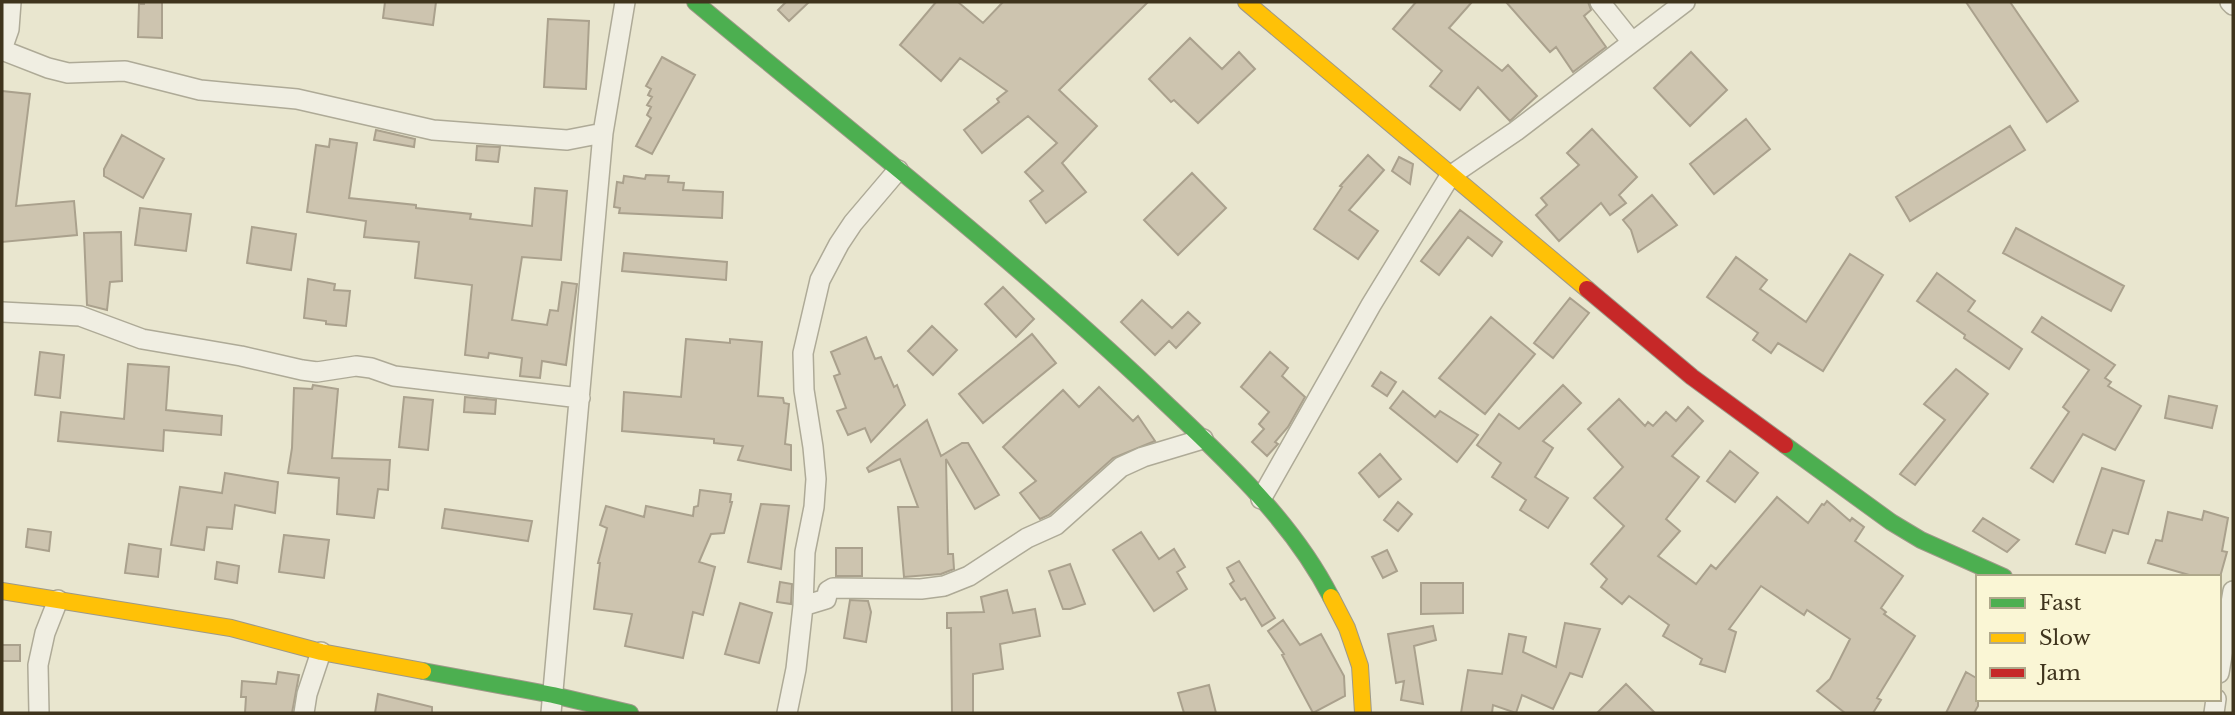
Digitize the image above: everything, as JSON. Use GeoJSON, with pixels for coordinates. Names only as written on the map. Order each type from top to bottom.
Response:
{"type":"FeatureCollection","features":[{"type":"Feature","properties":{"kind":"street"},"geometry":{"type":"LineString","coordinates":[[11,2],[9,29],[2,49],[48,68],[68,73],[125,71],[200,90],[297,99],[433,130],[567,140],[603,133]]}},
{"type":"Feature","properties":{"kind":"street"},"geometry":{"type":"LineString","coordinates":[[552,704],[603,133],[625,2]]}},
{"type":"Feature","properties":{"kind":"street"},"geometry":{"type":"LineString","coordinates":[[695,2],[1078,320],[1241,475],[1315,566],[1347,628],[1360,666],[1363,713]]}},
{"type":"Feature","properties":{"kind":"street"},"geometry":{"type":"LineString","coordinates":[[1245,2],[1692,377],[1891,522],[1922,540],[2000,575]]}},
{"type":"Feature","properties":{"kind":"street"},"geometry":{"type":"LineString","coordinates":[[1600,2],[1632,42]]}},
{"type":"Feature","properties":{"kind":"street"},"geometry":{"type":"LineString","coordinates":[[1261,499],[1371,305],[1450,176],[1516,131],[1685,2]]}},
{"type":"Feature","properties":{"kind":"street"},"geometry":{"type":"LineString","coordinates":[[787,713],[796,669],[803,606],[805,552],[814,507],[816,479],[804,390],[803,354],[820,280],[853,223],[898,170]]}},
{"type":"Feature","properties":{"kind":"street"},"geometry":{"type":"LineString","coordinates":[[2,312],[79,316],[142,339],[241,356],[302,370],[317,372],[356,366],[394,376],[580,398]]}},
{"type":"Feature","properties":{"kind":"street"},"geometry":{"type":"LineString","coordinates":[[803,606],[827,599],[828,591],[833,588],[920,589],[944,586],[969,576],[1027,538],[1056,526],[1121,467],[1143,457],[1203,439]]}},
{"type":"Feature","properties":{"kind":"street"},"geometry":{"type":"LineString","coordinates":[[2,591],[231,628],[321,652],[552,704],[630,713]]}},
{"type":"Feature","properties":{"kind":"street"},"geometry":{"type":"LineString","coordinates":[[2221,663],[2233,591]]}},
{"type":"Feature","properties":{"kind":"street"},"geometry":{"type":"LineString","coordinates":[[39,713],[38,665],[45,633],[58,600]]}},
{"type":"Feature","properties":{"kind":"street"},"geometry":{"type":"LineString","coordinates":[[304,713],[307,694],[321,652]]}},
{"type":"Feature","properties":{"kind":"building"},"geometry":{"type":"Polygon","coordinates":[[[162,2],[162,38],[138,37],[139,4],[162,2]]]}},
{"type":"Feature","properties":{"kind":"building"},"geometry":{"type":"Polygon","coordinates":[[[385,2],[436,2],[433,25],[383,18],[385,2]]]}},
{"type":"Feature","properties":{"kind":"building"},"geometry":{"type":"Polygon","coordinates":[[[786,2],[809,2],[789,21],[778,10],[786,2]]]}},
{"type":"Feature","properties":{"kind":"building"},"geometry":{"type":"Polygon","coordinates":[[[936,2],[958,2],[983,23],[1003,2],[1148,2],[1059,90],[1097,126],[1062,163],[1086,192],[1046,223],[1030,201],[1043,191],[1025,172],[1057,143],[1028,116],[982,153],[964,130],[999,102],[997,99],[1007,91],[960,58],[941,81],[900,45],[936,2]]]}},
{"type":"Feature","properties":{"kind":"building"},"geometry":{"type":"Polygon","coordinates":[[[1416,2],[1472,2],[1449,28],[1502,71],[1508,65],[1537,96],[1510,121],[1478,87],[1460,110],[1430,86],[1442,71],[1393,29],[1416,2]]]}},
{"type":"Feature","properties":{"kind":"building"},"geometry":{"type":"Polygon","coordinates":[[[1506,2],[1588,2],[1591,10],[1584,16],[1606,47],[1573,72],[1556,47],[1550,52],[1506,2]]]}},
{"type":"Feature","properties":{"kind":"building"},"geometry":{"type":"Polygon","coordinates":[[[1966,2],[2010,2],[2078,101],[2047,122],[1966,2]]]}},
{"type":"Feature","properties":{"kind":"building"},"geometry":{"type":"Polygon","coordinates":[[[548,19],[589,21],[586,89],[544,87],[548,19]]]}},
{"type":"Feature","properties":{"kind":"building"},"geometry":{"type":"Polygon","coordinates":[[[1190,38],[1222,69],[1239,52],[1255,69],[1198,123],[1174,100],[1171,102],[1149,79],[1190,38]]]}},
{"type":"Feature","properties":{"kind":"building"},"geometry":{"type":"Polygon","coordinates":[[[1691,52],[1727,90],[1690,126],[1654,88],[1691,52]]]}},
{"type":"Feature","properties":{"kind":"building"},"geometry":{"type":"Polygon","coordinates":[[[662,57],[695,75],[652,154],[636,146],[651,118],[647,115],[651,107],[647,105],[652,97],[648,95],[651,89],[646,86],[662,57]]]}},
{"type":"Feature","properties":{"kind":"building"},"geometry":{"type":"Polygon","coordinates":[[[2,91],[30,94],[16,206],[74,201],[77,235],[2,242],[2,91]]]}},
{"type":"Feature","properties":{"kind":"building"},"geometry":{"type":"Polygon","coordinates":[[[1746,119],[1770,149],[1714,194],[1690,164],[1746,119]]]}},
{"type":"Feature","properties":{"kind":"building"},"geometry":{"type":"Polygon","coordinates":[[[2010,126],[2025,150],[1910,221],[1896,197],[2010,126]]]}},
{"type":"Feature","properties":{"kind":"building"},"geometry":{"type":"Polygon","coordinates":[[[1592,129],[1637,177],[1619,195],[1626,203],[1610,215],[1601,203],[1559,241],[1536,215],[1547,205],[1541,198],[1579,165],[1567,153],[1592,129]]]}},
{"type":"Feature","properties":{"kind":"building"},"geometry":{"type":"Polygon","coordinates":[[[376,130],[415,139],[414,147],[374,140],[376,130]]]}},
{"type":"Feature","properties":{"kind":"building"},"geometry":{"type":"Polygon","coordinates":[[[122,135],[164,159],[143,198],[104,176],[104,169],[122,135]]]}},
{"type":"Feature","properties":{"kind":"building"},"geometry":{"type":"Polygon","coordinates":[[[330,139],[357,143],[349,198],[416,205],[416,208],[471,214],[470,219],[532,226],[535,188],[567,191],[561,260],[522,257],[512,320],[547,325],[550,310],[558,311],[562,282],[577,284],[566,365],[542,361],[540,378],[520,376],[522,358],[489,353],[488,358],[465,355],[472,285],[415,278],[419,242],[364,237],[366,221],[307,212],[316,145],[329,147],[330,139]]]}},
{"type":"Feature","properties":{"kind":"building"},"geometry":{"type":"Polygon","coordinates":[[[477,146],[500,147],[498,162],[476,160],[477,146]]]}},
{"type":"Feature","properties":{"kind":"building"},"geometry":{"type":"Polygon","coordinates":[[[1368,155],[1384,170],[1349,210],[1378,231],[1358,259],[1314,229],[1342,187],[1340,186],[1368,155]]]}},
{"type":"Feature","properties":{"kind":"building"},"geometry":{"type":"Polygon","coordinates":[[[1399,157],[1413,164],[1410,184],[1392,171],[1399,157]]]}},
{"type":"Feature","properties":{"kind":"building"},"geometry":{"type":"Polygon","coordinates":[[[1192,173],[1226,208],[1178,255],[1144,220],[1192,173]]]}},
{"type":"Feature","properties":{"kind":"building"},"geometry":{"type":"Polygon","coordinates":[[[646,175],[669,176],[668,182],[684,183],[683,190],[723,192],[722,218],[619,213],[620,208],[614,207],[617,182],[623,183],[624,176],[645,179],[646,175]]]}},
{"type":"Feature","properties":{"kind":"building"},"geometry":{"type":"Polygon","coordinates":[[[1652,195],[1677,225],[1638,252],[1631,230],[1623,220],[1652,195]]]}},
{"type":"Feature","properties":{"kind":"building"},"geometry":{"type":"Polygon","coordinates":[[[140,208],[191,214],[186,251],[135,245],[140,208]]]}},
{"type":"Feature","properties":{"kind":"building"},"geometry":{"type":"Polygon","coordinates":[[[1460,210],[1502,242],[1492,256],[1468,237],[1439,275],[1421,261],[1460,210]]]}},
{"type":"Feature","properties":{"kind":"building"},"geometry":{"type":"Polygon","coordinates":[[[252,227],[296,234],[291,270],[247,263],[252,227]]]}},
{"type":"Feature","properties":{"kind":"building"},"geometry":{"type":"Polygon","coordinates":[[[2016,228],[2124,286],[2111,311],[2003,253],[2016,228]]]}},
{"type":"Feature","properties":{"kind":"building"},"geometry":{"type":"Polygon","coordinates":[[[121,232],[122,281],[110,282],[107,310],[87,305],[84,233],[121,232]]]}},
{"type":"Feature","properties":{"kind":"building"},"geometry":{"type":"Polygon","coordinates":[[[624,253],[727,262],[726,280],[622,271],[624,253]]]}},
{"type":"Feature","properties":{"kind":"building"},"geometry":{"type":"Polygon","coordinates":[[[1850,254],[1883,275],[1823,371],[1778,343],[1771,353],[1753,340],[1758,333],[1707,297],[1736,257],[1767,280],[1760,289],[1806,322],[1850,254]]]}},
{"type":"Feature","properties":{"kind":"building"},"geometry":{"type":"Polygon","coordinates":[[[1937,273],[1975,301],[1968,311],[2022,349],[2009,369],[1917,301],[1937,273]]]}},
{"type":"Feature","properties":{"kind":"building"},"geometry":{"type":"Polygon","coordinates":[[[308,279],[335,284],[334,290],[350,291],[346,326],[304,318],[308,279]]]}},
{"type":"Feature","properties":{"kind":"building"},"geometry":{"type":"Polygon","coordinates":[[[1003,287],[1034,319],[1016,337],[985,304],[1003,287]]]}},
{"type":"Feature","properties":{"kind":"building"},"geometry":{"type":"Polygon","coordinates":[[[1570,298],[1589,313],[1553,358],[1534,343],[1570,298]]]}},
{"type":"Feature","properties":{"kind":"building"},"geometry":{"type":"Polygon","coordinates":[[[1142,300],[1172,328],[1188,312],[1200,323],[1176,348],[1169,341],[1155,355],[1121,322],[1142,300]]]}},
{"type":"Feature","properties":{"kind":"building"},"geometry":{"type":"Polygon","coordinates":[[[1491,317],[1535,354],[1485,414],[1439,378],[1491,317]]]}},
{"type":"Feature","properties":{"kind":"building"},"geometry":{"type":"Polygon","coordinates":[[[2042,317],[2115,365],[2105,378],[2111,382],[2108,386],[2141,406],[2115,450],[2083,434],[2053,482],[2031,468],[2069,412],[2063,407],[2089,370],[2032,332],[2042,317]]]}},
{"type":"Feature","properties":{"kind":"building"},"geometry":{"type":"Polygon","coordinates":[[[932,326],[957,350],[933,375],[908,351],[932,326]]]}},
{"type":"Feature","properties":{"kind":"building"},"geometry":{"type":"Polygon","coordinates":[[[1032,334],[1056,363],[983,423],[959,394],[1032,334]]]}},
{"type":"Feature","properties":{"kind":"building"},"geometry":{"type":"Polygon","coordinates":[[[866,337],[875,359],[881,357],[905,405],[871,442],[865,428],[848,435],[837,411],[846,408],[834,376],[840,374],[831,352],[866,337]]]}},
{"type":"Feature","properties":{"kind":"building"},"geometry":{"type":"Polygon","coordinates":[[[686,339],[730,343],[730,339],[762,342],[758,396],[783,398],[784,403],[789,404],[785,444],[791,445],[791,470],[738,460],[743,446],[714,443],[714,439],[622,431],[624,392],[681,397],[686,339]]]}},
{"type":"Feature","properties":{"kind":"building"},"geometry":{"type":"Polygon","coordinates":[[[40,352],[64,355],[60,398],[35,395],[40,352]]]}},
{"type":"Feature","properties":{"kind":"building"},"geometry":{"type":"Polygon","coordinates":[[[1270,352],[1288,368],[1282,376],[1305,397],[1288,427],[1275,442],[1278,444],[1267,456],[1252,442],[1264,429],[1259,424],[1269,412],[1241,387],[1270,352]]]}},
{"type":"Feature","properties":{"kind":"building"},"geometry":{"type":"Polygon","coordinates":[[[128,364],[169,367],[166,410],[222,416],[221,435],[164,430],[163,451],[58,441],[61,412],[124,419],[128,364]]]}},
{"type":"Feature","properties":{"kind":"building"},"geometry":{"type":"Polygon","coordinates":[[[1956,369],[1988,394],[1915,485],[1900,474],[1945,420],[1924,404],[1956,369]]]}},
{"type":"Feature","properties":{"kind":"building"},"geometry":{"type":"Polygon","coordinates":[[[1381,372],[1396,382],[1387,396],[1372,386],[1381,372]]]}},
{"type":"Feature","properties":{"kind":"building"},"geometry":{"type":"Polygon","coordinates":[[[313,385],[338,389],[332,458],[390,460],[388,490],[378,489],[374,518],[337,514],[339,478],[288,473],[292,448],[294,388],[312,389],[313,385]]]}},
{"type":"Feature","properties":{"kind":"building"},"geometry":{"type":"Polygon","coordinates":[[[1563,385],[1581,403],[1543,441],[1553,448],[1535,477],[1568,498],[1548,528],[1520,510],[1526,500],[1492,477],[1501,463],[1477,445],[1499,414],[1519,429],[1563,385]]]}},
{"type":"Feature","properties":{"kind":"building"},"geometry":{"type":"Polygon","coordinates":[[[1099,387],[1133,421],[1138,416],[1155,441],[1113,458],[1049,515],[1040,519],[1020,493],[1036,481],[1003,447],[1063,390],[1079,407],[1099,387]]]}},
{"type":"Feature","properties":{"kind":"building"},"geometry":{"type":"Polygon","coordinates":[[[1403,391],[1435,417],[1440,411],[1478,435],[1457,462],[1390,408],[1403,391]]]}},
{"type":"Feature","properties":{"kind":"building"},"geometry":{"type":"Polygon","coordinates":[[[2169,396],[2217,406],[2212,428],[2165,418],[2169,396]]]}},
{"type":"Feature","properties":{"kind":"building"},"geometry":{"type":"Polygon","coordinates":[[[404,397],[433,400],[428,450],[399,447],[404,397]]]}},
{"type":"Feature","properties":{"kind":"building"},"geometry":{"type":"Polygon","coordinates":[[[465,397],[496,400],[495,414],[464,412],[465,397]]]}},
{"type":"Feature","properties":{"kind":"building"},"geometry":{"type":"Polygon","coordinates":[[[1619,399],[1645,426],[1648,422],[1653,426],[1666,412],[1676,421],[1688,407],[1703,421],[1672,456],[1699,477],[1666,519],[1680,531],[1658,556],[1696,584],[1711,565],[1716,569],[1777,497],[1808,523],[1827,501],[1850,521],[1852,518],[1864,527],[1855,541],[1903,576],[1881,608],[1886,612],[1884,614],[1915,636],[1877,698],[1881,700],[1873,713],[1845,713],[1817,691],[1830,679],[1850,639],[1807,610],[1804,615],[1761,586],[1729,629],[1736,632],[1725,672],[1700,664],[1702,659],[1663,636],[1669,625],[1629,596],[1622,604],[1601,587],[1607,579],[1591,564],[1624,526],[1594,498],[1623,467],[1588,429],[1619,399]]]}},
{"type":"Feature","properties":{"kind":"building"},"geometry":{"type":"Polygon","coordinates":[[[927,420],[941,456],[962,443],[968,443],[999,495],[975,509],[946,459],[948,554],[953,554],[954,569],[941,574],[904,577],[898,507],[918,507],[900,459],[869,472],[867,468],[927,420]]]}},
{"type":"Feature","properties":{"kind":"building"},"geometry":{"type":"Polygon","coordinates":[[[1730,451],[1758,473],[1735,502],[1707,481],[1730,451]]]}},
{"type":"Feature","properties":{"kind":"building"},"geometry":{"type":"Polygon","coordinates":[[[1380,454],[1401,479],[1379,497],[1359,473],[1380,454]]]}},
{"type":"Feature","properties":{"kind":"building"},"geometry":{"type":"Polygon","coordinates":[[[2102,468],[2144,481],[2128,534],[2113,530],[2105,553],[2076,544],[2102,468]]]}},
{"type":"Feature","properties":{"kind":"building"},"geometry":{"type":"Polygon","coordinates":[[[225,473],[278,482],[275,513],[235,505],[232,529],[207,527],[204,550],[171,545],[180,487],[222,493],[225,473]]]}},
{"type":"Feature","properties":{"kind":"building"},"geometry":{"type":"Polygon","coordinates":[[[700,490],[731,494],[732,502],[724,533],[711,534],[699,562],[715,567],[703,615],[693,612],[683,658],[625,646],[632,614],[594,609],[598,563],[607,528],[600,525],[606,506],[644,517],[646,506],[693,516],[694,507],[698,506],[700,490]]]}},
{"type":"Feature","properties":{"kind":"building"},"geometry":{"type":"Polygon","coordinates":[[[1398,502],[1412,514],[1398,531],[1384,520],[1398,502]]]}},
{"type":"Feature","properties":{"kind":"building"},"geometry":{"type":"Polygon","coordinates":[[[761,504],[789,506],[781,569],[748,562],[761,504]]]}},
{"type":"Feature","properties":{"kind":"building"},"geometry":{"type":"Polygon","coordinates":[[[445,509],[532,521],[528,541],[442,528],[445,509]]]}},
{"type":"Feature","properties":{"kind":"building"},"geometry":{"type":"Polygon","coordinates":[[[2204,511],[2228,518],[2222,551],[2227,552],[2221,575],[2189,575],[2148,563],[2156,540],[2162,541],[2168,512],[2202,520],[2204,511]]]}},
{"type":"Feature","properties":{"kind":"building"},"geometry":{"type":"Polygon","coordinates":[[[1983,518],[2019,540],[2007,552],[1973,531],[1983,518]]]}},
{"type":"Feature","properties":{"kind":"building"},"geometry":{"type":"Polygon","coordinates":[[[28,529],[51,532],[49,551],[26,547],[28,529]]]}},
{"type":"Feature","properties":{"kind":"building"},"geometry":{"type":"Polygon","coordinates":[[[1141,532],[1159,559],[1174,549],[1185,567],[1177,572],[1187,589],[1154,611],[1113,550],[1141,532]]]}},
{"type":"Feature","properties":{"kind":"building"},"geometry":{"type":"Polygon","coordinates":[[[284,535],[329,540],[324,578],[279,572],[284,535]]]}},
{"type":"Feature","properties":{"kind":"building"},"geometry":{"type":"Polygon","coordinates":[[[129,544],[161,549],[158,577],[125,573],[129,544]]]}},
{"type":"Feature","properties":{"kind":"building"},"geometry":{"type":"Polygon","coordinates":[[[836,548],[862,548],[862,576],[836,576],[836,548]]]}},
{"type":"Feature","properties":{"kind":"building"},"geometry":{"type":"Polygon","coordinates":[[[1387,550],[1397,571],[1383,578],[1372,557],[1387,550]]]}},
{"type":"Feature","properties":{"kind":"building"},"geometry":{"type":"Polygon","coordinates":[[[1239,561],[1275,618],[1262,626],[1245,598],[1241,600],[1230,584],[1234,581],[1227,568],[1239,561]]]}},
{"type":"Feature","properties":{"kind":"building"},"geometry":{"type":"Polygon","coordinates":[[[217,562],[239,566],[237,583],[215,579],[217,562]]]}},
{"type":"Feature","properties":{"kind":"building"},"geometry":{"type":"Polygon","coordinates":[[[1070,564],[1085,604],[1063,609],[1049,571],[1070,564]]]}},
{"type":"Feature","properties":{"kind":"building"},"geometry":{"type":"Polygon","coordinates":[[[780,582],[792,584],[791,604],[777,602],[780,582]]]}},
{"type":"Feature","properties":{"kind":"building"},"geometry":{"type":"Polygon","coordinates":[[[1421,583],[1463,583],[1463,613],[1421,614],[1421,583]]]}},
{"type":"Feature","properties":{"kind":"building"},"geometry":{"type":"Polygon","coordinates":[[[1007,590],[1013,613],[1035,609],[1040,636],[1000,644],[1003,669],[973,674],[973,713],[952,713],[951,628],[947,628],[947,613],[984,612],[981,597],[1007,590]]]}},
{"type":"Feature","properties":{"kind":"building"},"geometry":{"type":"Polygon","coordinates":[[[850,600],[868,601],[871,612],[866,642],[844,638],[850,600]]]}},
{"type":"Feature","properties":{"kind":"building"},"geometry":{"type":"Polygon","coordinates":[[[740,603],[772,613],[759,663],[725,654],[740,603]]]}},
{"type":"Feature","properties":{"kind":"building"},"geometry":{"type":"Polygon","coordinates":[[[1283,620],[1300,645],[1321,634],[1344,676],[1345,696],[1313,713],[1282,655],[1284,654],[1268,631],[1283,620]]]}},
{"type":"Feature","properties":{"kind":"building"},"geometry":{"type":"Polygon","coordinates":[[[1565,623],[1600,629],[1582,677],[1570,673],[1553,709],[1522,695],[1516,713],[1493,705],[1492,713],[1461,713],[1468,670],[1502,674],[1509,634],[1526,637],[1523,652],[1556,667],[1565,623]]]}},
{"type":"Feature","properties":{"kind":"building"},"geometry":{"type":"Polygon","coordinates":[[[1433,626],[1436,640],[1414,646],[1423,704],[1401,700],[1404,681],[1396,683],[1388,634],[1433,626]]]}},
{"type":"Feature","properties":{"kind":"building"},"geometry":{"type":"Polygon","coordinates":[[[2,645],[20,645],[20,661],[2,661],[2,645]]]}},
{"type":"Feature","properties":{"kind":"building"},"geometry":{"type":"Polygon","coordinates":[[[278,672],[299,675],[292,713],[245,713],[246,697],[241,697],[242,681],[276,684],[278,672]]]}},
{"type":"Feature","properties":{"kind":"building"},"geometry":{"type":"Polygon","coordinates":[[[1966,672],[1976,678],[1978,706],[1974,713],[1946,713],[1966,672]]]}},
{"type":"Feature","properties":{"kind":"building"},"geometry":{"type":"Polygon","coordinates":[[[1626,684],[1655,713],[1597,713],[1626,684]]]}},
{"type":"Feature","properties":{"kind":"building"},"geometry":{"type":"Polygon","coordinates":[[[1209,685],[1216,713],[1184,713],[1178,693],[1209,685]]]}},
{"type":"Feature","properties":{"kind":"building"},"geometry":{"type":"Polygon","coordinates":[[[378,694],[432,707],[432,713],[375,713],[378,694]]]}},
{"type":"Feature","properties":{"kind":"traffic: fast"},"geometry":{"type":"LineString","coordinates":[[695,2],[986,243],[1155,393],[1252,488],[1295,540],[1331,597]]}},
{"type":"Feature","properties":{"kind":"traffic: fast"},"geometry":{"type":"LineString","coordinates":[[1785,445],[1891,522],[1921,540],[2000,575]]}},
{"type":"Feature","properties":{"kind":"traffic: fast"},"geometry":{"type":"LineString","coordinates":[[423,671],[553,695],[630,713]]}},
{"type":"Feature","properties":{"kind":"traffic: slow"},"geometry":{"type":"LineString","coordinates":[[1246,2],[1587,289]]}},
{"type":"Feature","properties":{"kind":"traffic: slow"},"geometry":{"type":"LineString","coordinates":[[2,591],[231,628],[321,652],[423,671]]}},
{"type":"Feature","properties":{"kind":"traffic: slow"},"geometry":{"type":"LineString","coordinates":[[1331,597],[1347,628],[1360,666],[1363,713]]}},
{"type":"Feature","properties":{"kind":"traffic: jam"},"geometry":{"type":"LineString","coordinates":[[1587,289],[1692,377],[1785,445]]}}]}
